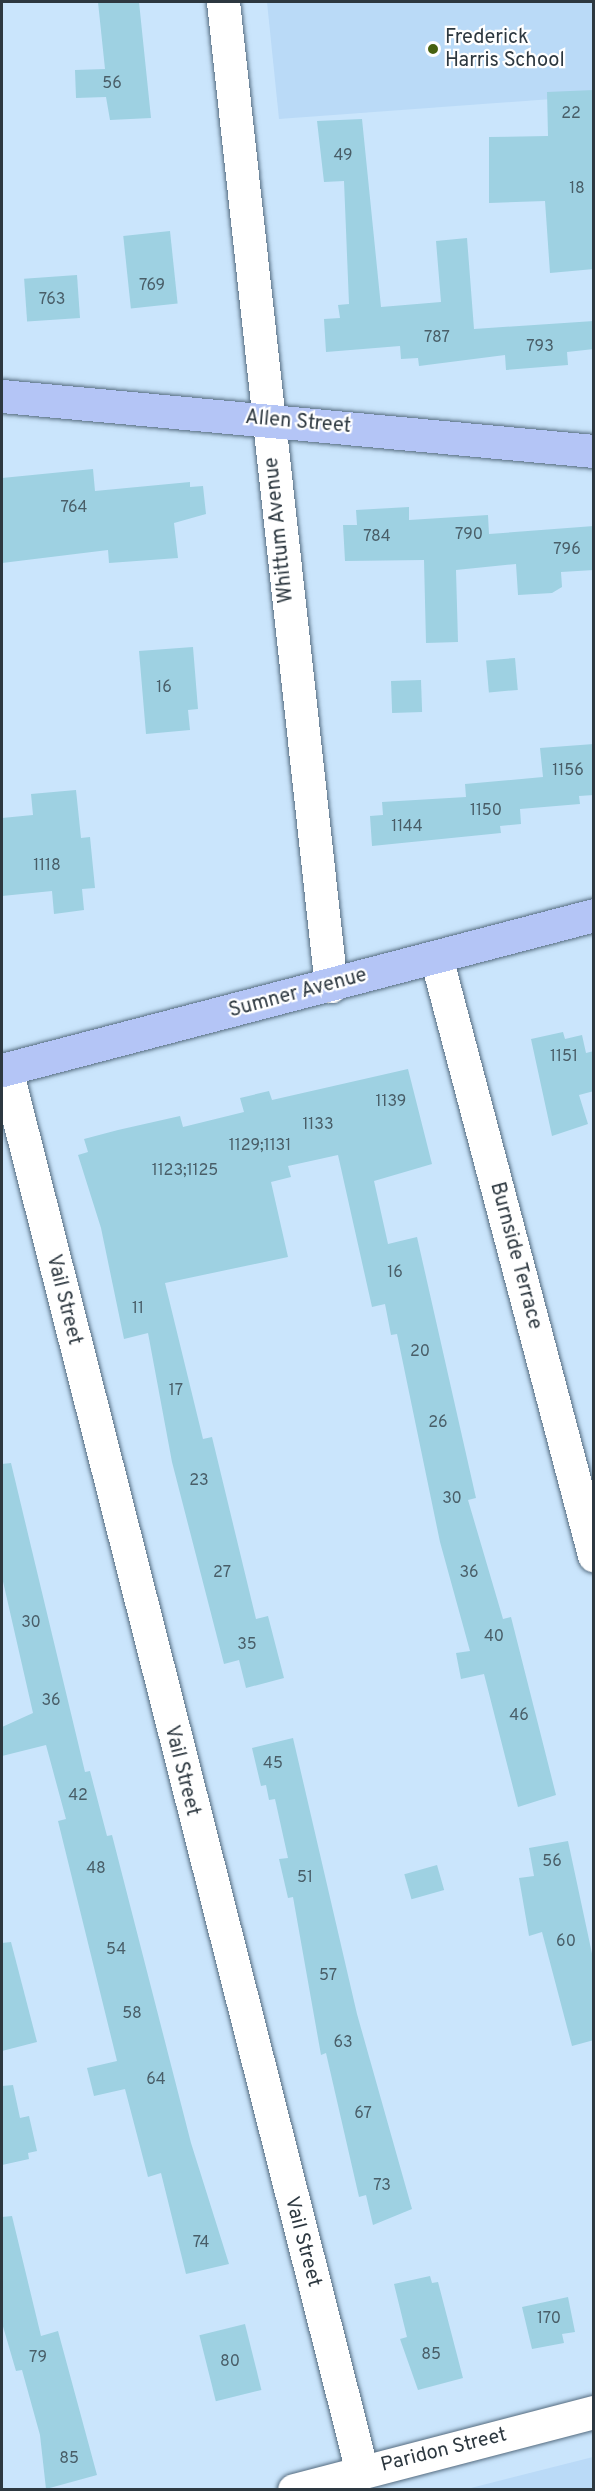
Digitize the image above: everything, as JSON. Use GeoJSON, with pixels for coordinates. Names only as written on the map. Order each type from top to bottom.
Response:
{"type":"FeatureCollection","features":[{"type":"Feature","properties":{"kind":"main road","name":"Allen Street"},"geometry":{"type":"LineString","coordinates":[[2,396],[594,451]]}},
{"type":"Feature","properties":{"kind":"main road","name":"Sumner Avenue"},"geometry":{"type":"LineString","coordinates":[[4,1069],[331,986],[594,915]]}},
{"type":"Feature","properties":{"kind":"street","name":"Whittum Avenue"},"geometry":{"type":"LineString","coordinates":[[224,2],[267,420],[331,986]]}},
{"type":"Feature","properties":{"kind":"street","name":"Burnside Terrace"},"geometry":{"type":"LineString","coordinates":[[436,957],[594,1555]]}},
{"type":"Feature","properties":{"kind":"street","name":"Vail Street"},"geometry":{"type":"LineString","coordinates":[[4,1069],[362,2472]]}},
{"type":"Feature","properties":{"kind":"street","name":"Paridon Street"},"geometry":{"type":"LineString","coordinates":[[294,2490],[594,2412]]}},
{"type":"Feature","properties":{"kind":"shaded area","name":"Frederick Harris School"},"geometry":{"type":"Polygon","coordinates":[[[267,2],[593,2],[593,96],[279,119],[267,2]]]}},
{"type":"Feature","properties":{"kind":"shaded area"},"geometry":{"type":"Polygon","coordinates":[[[593,2457],[593,2489],[467,2489],[593,2457]]]}},
{"type":"Feature","properties":{"kind":"building"},"geometry":{"type":"Polygon","coordinates":[[[98,2],[139,2],[151,118],[110,120],[106,97],[76,98],[75,70],[105,69],[98,2]]]}},
{"type":"Feature","properties":{"kind":"building"},"geometry":{"type":"Polygon","coordinates":[[[594,90],[594,269],[550,273],[545,201],[489,203],[489,137],[548,136],[547,92],[594,90]]]}},
{"type":"Feature","properties":{"kind":"building"},"geometry":{"type":"Polygon","coordinates":[[[362,119],[381,307],[441,302],[436,241],[467,238],[474,329],[594,321],[594,349],[567,352],[568,365],[506,370],[505,355],[419,366],[418,358],[401,359],[400,346],[326,352],[324,319],[340,318],[338,305],[349,304],[344,181],[324,182],[317,121],[362,119]]]}},
{"type":"Feature","properties":{"kind":"building"},"geometry":{"type":"Polygon","coordinates":[[[170,231],[178,304],[131,309],[123,236],[170,231]]]}},
{"type":"Feature","properties":{"kind":"building"},"geometry":{"type":"Polygon","coordinates":[[[77,275],[80,318],[27,322],[24,279],[77,275]]]}},
{"type":"Feature","properties":{"kind":"building"},"geometry":{"type":"Polygon","coordinates":[[[93,469],[95,491],[190,482],[190,487],[203,486],[206,514],[174,523],[178,558],[109,563],[108,550],[2,563],[2,478],[93,469]]]}},
{"type":"Feature","properties":{"kind":"building"},"geometry":{"type":"Polygon","coordinates":[[[409,507],[409,520],[488,515],[489,534],[594,526],[594,570],[561,572],[562,587],[552,593],[518,595],[516,564],[456,570],[458,642],[426,643],[424,560],[345,561],[343,525],[357,525],[356,510],[409,507]]]}},
{"type":"Feature","properties":{"kind":"building"},"geometry":{"type":"Polygon","coordinates":[[[193,647],[198,709],[188,710],[190,730],[146,734],[139,651],[193,647]]]}},
{"type":"Feature","properties":{"kind":"building"},"geometry":{"type":"Polygon","coordinates":[[[515,658],[518,690],[489,692],[486,661],[515,658]]]}},
{"type":"Feature","properties":{"kind":"building"},"geometry":{"type":"Polygon","coordinates":[[[421,680],[422,712],[392,713],[391,681],[421,680]]]}},
{"type":"Feature","properties":{"kind":"building"},"geometry":{"type":"Polygon","coordinates":[[[594,744],[594,795],[579,796],[580,804],[520,809],[521,824],[500,826],[501,833],[372,846],[370,816],[383,815],[382,802],[466,797],[465,784],[543,777],[540,748],[594,744]]]}},
{"type":"Feature","properties":{"kind":"building"},"geometry":{"type":"Polygon","coordinates":[[[76,790],[81,838],[90,837],[95,888],[82,889],[84,910],[54,914],[52,891],[2,896],[2,818],[33,815],[31,794],[76,790]]]}},
{"type":"Feature","properties":{"kind":"building"},"geometry":{"type":"Polygon","coordinates":[[[563,1032],[565,1039],[582,1035],[586,1053],[594,1051],[594,1091],[579,1095],[588,1124],[552,1136],[531,1039],[563,1032]]]}},
{"type":"Feature","properties":{"kind":"building"},"geometry":{"type":"Polygon","coordinates":[[[408,1069],[432,1164],[374,1181],[388,1244],[417,1237],[476,1498],[468,1500],[503,1619],[511,1617],[556,1795],[518,1807],[484,1674],[461,1679],[456,1653],[470,1651],[440,1542],[397,1334],[391,1335],[385,1304],[372,1307],[338,1155],[288,1166],[291,1177],[271,1182],[288,1257],[165,1283],[203,1439],[212,1437],[256,1619],[268,1616],[284,1678],[246,1688],[239,1660],[224,1664],[172,1462],[148,1333],[124,1339],[101,1228],[78,1155],[88,1152],[84,1139],[118,1130],[180,1116],[183,1127],[244,1112],[240,1098],[269,1091],[272,1100],[408,1069]]]}},
{"type":"Feature","properties":{"kind":"building"},"geometry":{"type":"Polygon","coordinates":[[[11,1463],[85,1772],[90,1771],[107,1836],[112,1835],[191,2143],[229,2264],[186,2274],[161,2173],[148,2177],[125,2089],[94,2096],[87,2068],[117,2061],[58,1821],[66,1819],[46,1745],[2,1756],[2,1727],[33,1713],[2,1577],[2,1464],[11,1463]]]}},
{"type":"Feature","properties":{"kind":"building"},"geometry":{"type":"Polygon","coordinates":[[[293,1738],[357,2014],[412,2209],[373,2225],[366,2195],[359,2197],[326,2053],[321,2055],[293,1897],[288,1898],[279,1859],[288,1858],[275,1799],[269,1800],[266,1785],[261,1786],[252,1748],[293,1738]]]}},
{"type":"Feature","properties":{"kind":"building"},"geometry":{"type":"Polygon","coordinates":[[[568,1841],[594,1963],[594,2040],[572,2046],[542,1932],[529,1936],[519,1878],[534,1876],[529,1848],[568,1841]]]}},
{"type":"Feature","properties":{"kind":"building"},"geometry":{"type":"Polygon","coordinates":[[[437,1865],[444,1890],[411,1899],[404,1874],[437,1865]]]}},
{"type":"Feature","properties":{"kind":"building"},"geometry":{"type":"Polygon","coordinates":[[[11,1942],[37,2042],[2,2051],[2,1943],[11,1942]]]}},
{"type":"Feature","properties":{"kind":"building"},"geometry":{"type":"Polygon","coordinates":[[[13,2085],[20,2118],[29,2116],[37,2151],[28,2153],[29,2159],[2,2165],[2,2086],[13,2085]]]}},
{"type":"Feature","properties":{"kind":"building"},"geometry":{"type":"Polygon","coordinates":[[[12,2216],[41,2336],[58,2331],[97,2475],[46,2489],[40,2435],[22,2370],[16,2371],[2,2323],[2,2217],[12,2216]]]}},
{"type":"Feature","properties":{"kind":"building"},"geometry":{"type":"Polygon","coordinates":[[[430,2276],[432,2283],[438,2282],[463,2378],[418,2390],[400,2339],[407,2337],[394,2284],[430,2276]]]}},
{"type":"Feature","properties":{"kind":"building"},"geometry":{"type":"Polygon","coordinates":[[[568,2297],[575,2332],[562,2334],[564,2343],[532,2349],[522,2307],[568,2297]]]}},
{"type":"Feature","properties":{"kind":"building"},"geometry":{"type":"Polygon","coordinates":[[[245,2324],[261,2390],[216,2401],[199,2335],[245,2324]]]}},
{"type":"Feature","properties":{"kind":"place","name":"Frederick Harris School"},"geometry":{"type":"Point","coordinates":[433,49]}}]}
